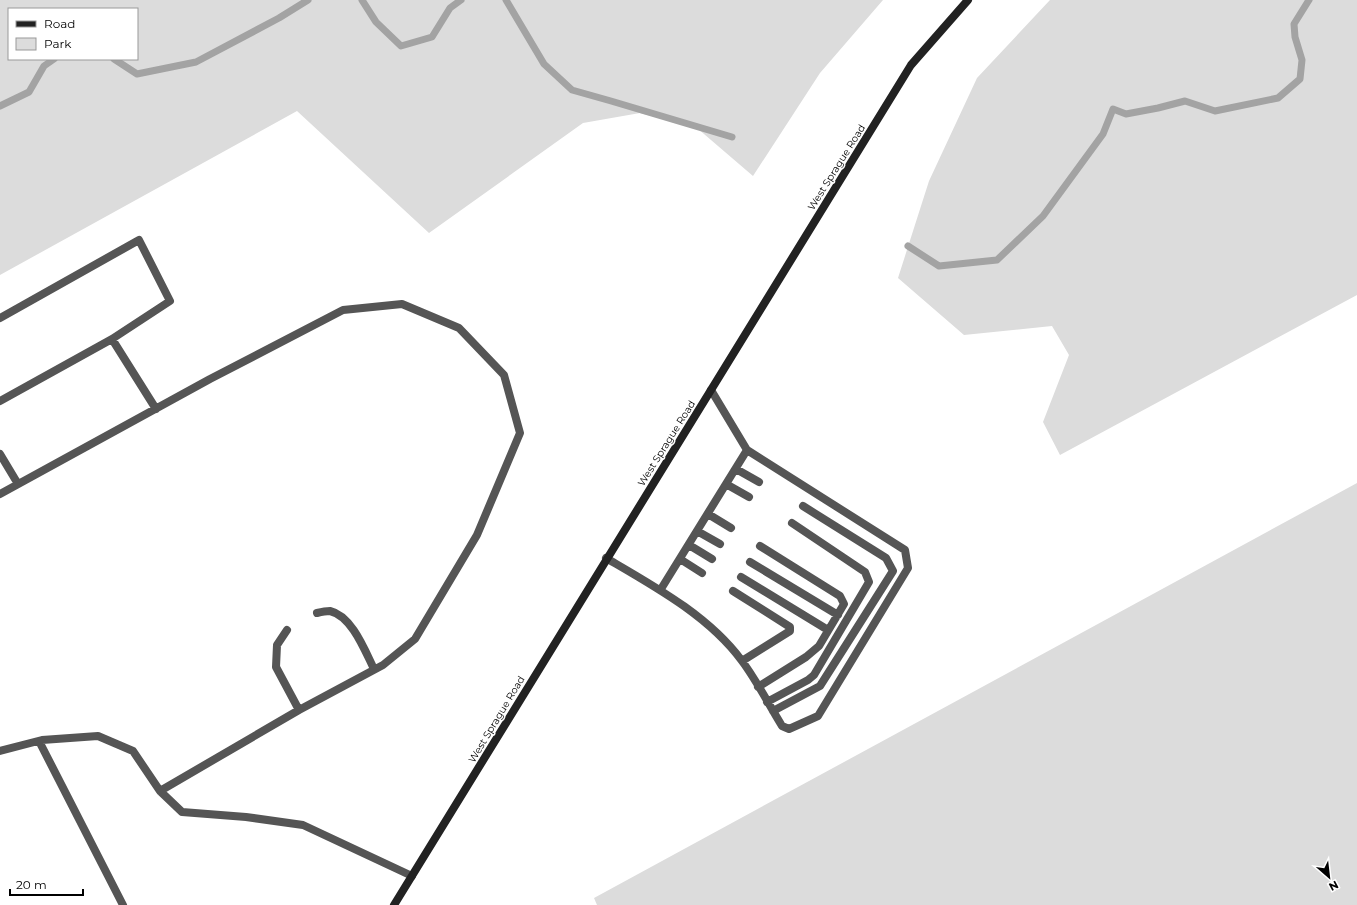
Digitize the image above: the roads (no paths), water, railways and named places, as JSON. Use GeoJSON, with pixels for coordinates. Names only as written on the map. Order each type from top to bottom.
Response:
{"type":"FeatureCollection","features":[{"type":"Feature","properties":{"kind":"street","name":"West Sprague Road"},"geometry":{"type":"LineString","coordinates":[[394,905],[911,64],[968,0]]}},
{"type":"Feature","properties":{"kind":"lane"},"geometry":{"type":"LineString","coordinates":[[0,318],[139,240],[170,301],[112,339],[0,401]]}},
{"type":"Feature","properties":{"kind":"lane"},"geometry":{"type":"LineString","coordinates":[[0,494],[210,379],[343,310],[402,304],[460,328],[504,375],[520,433],[477,535],[415,639],[383,665],[299,710],[160,790]]}},
{"type":"Feature","properties":{"kind":"lane"},"geometry":{"type":"LineString","coordinates":[[112,339],[156,409]]}},
{"type":"Feature","properties":{"kind":"lane"},"geometry":{"type":"LineString","coordinates":[[606,558],[661,589],[717,632],[742,661],[782,726],[789,729],[818,716],[908,568],[905,550],[747,450],[711,390]]}},
{"type":"Feature","properties":{"kind":"lane"},"geometry":{"type":"LineString","coordinates":[[661,589],[747,450]]}},
{"type":"Feature","properties":{"kind":"lane"},"geometry":{"type":"LineString","coordinates":[[0,454],[18,484]]}},
{"type":"Feature","properties":{"kind":"lane"},"geometry":{"type":"LineString","coordinates":[[736,468],[758,482]]}},
{"type":"Feature","properties":{"kind":"lane"},"geometry":{"type":"LineString","coordinates":[[726,484],[749,497]]}},
{"type":"Feature","properties":{"kind":"lane"},"geometry":{"type":"LineString","coordinates":[[773,711],[820,686],[893,571],[886,558],[803,506]]}},
{"type":"Feature","properties":{"kind":"lane"},"geometry":{"type":"LineString","coordinates":[[708,514],[731,528]]}},
{"type":"Feature","properties":{"kind":"lane"},"geometry":{"type":"LineString","coordinates":[[767,702],[808,680],[814,675],[869,582],[865,572],[792,523]]}},
{"type":"Feature","properties":{"kind":"lane"},"geometry":{"type":"LineString","coordinates":[[697,531],[720,544]]}},
{"type":"Feature","properties":{"kind":"lane"},"geometry":{"type":"LineString","coordinates":[[689,545],[712,559]]}},
{"type":"Feature","properties":{"kind":"lane"},"geometry":{"type":"LineString","coordinates":[[758,687],[806,657],[819,646],[844,604],[840,596],[760,546]]}},
{"type":"Feature","properties":{"kind":"lane"},"geometry":{"type":"LineString","coordinates":[[680,560],[702,573]]}},
{"type":"Feature","properties":{"kind":"lane"},"geometry":{"type":"LineString","coordinates":[[750,562],[838,615]]}},
{"type":"Feature","properties":{"kind":"lane"},"geometry":{"type":"LineString","coordinates":[[741,577],[828,630]]}},
{"type":"Feature","properties":{"kind":"lane"},"geometry":{"type":"LineString","coordinates":[[733,591],[790,627],[790,631],[742,661]]}},
{"type":"Feature","properties":{"kind":"lane"},"geometry":{"type":"LineString","coordinates":[[317,613],[329,611],[342,617],[354,629],[374,669]]}},
{"type":"Feature","properties":{"kind":"lane"},"geometry":{"type":"LineString","coordinates":[[287,630],[277,645],[276,667],[299,710]]}},
{"type":"Feature","properties":{"kind":"lane"},"geometry":{"type":"LineString","coordinates":[[0,751],[39,741],[98,736],[133,752],[160,790],[182,812],[246,817],[303,825],[412,876]]}},
{"type":"Feature","properties":{"kind":"lane"},"geometry":{"type":"LineString","coordinates":[[39,741],[123,905]]}},
{"type":"Feature","properties":{"kind":"waterway"},"geometry":{"type":"LineString","coordinates":[[116,60],[137,74],[196,62],[279,18],[308,0]]}},
{"type":"Feature","properties":{"kind":"waterway"},"geometry":{"type":"LineString","coordinates":[[362,0],[376,22],[401,46],[432,37],[450,8],[461,0]]}},
{"type":"Feature","properties":{"kind":"waterway"},"geometry":{"type":"LineString","coordinates":[[506,0],[544,64],[572,90],[732,137]]}},
{"type":"Feature","properties":{"kind":"waterway"},"geometry":{"type":"LineString","coordinates":[[908,246],[939,266],[997,260],[1043,216],[1103,134],[1113,109],[1126,114],[1185,101],[1215,111],[1278,98],[1300,79],[1302,60],[1295,37],[1294,24],[1309,0]]}},
{"type":"Feature","properties":{"kind":"waterway"},"geometry":{"type":"LineString","coordinates":[[0,106],[29,92],[44,66],[53,60]]}}]}
